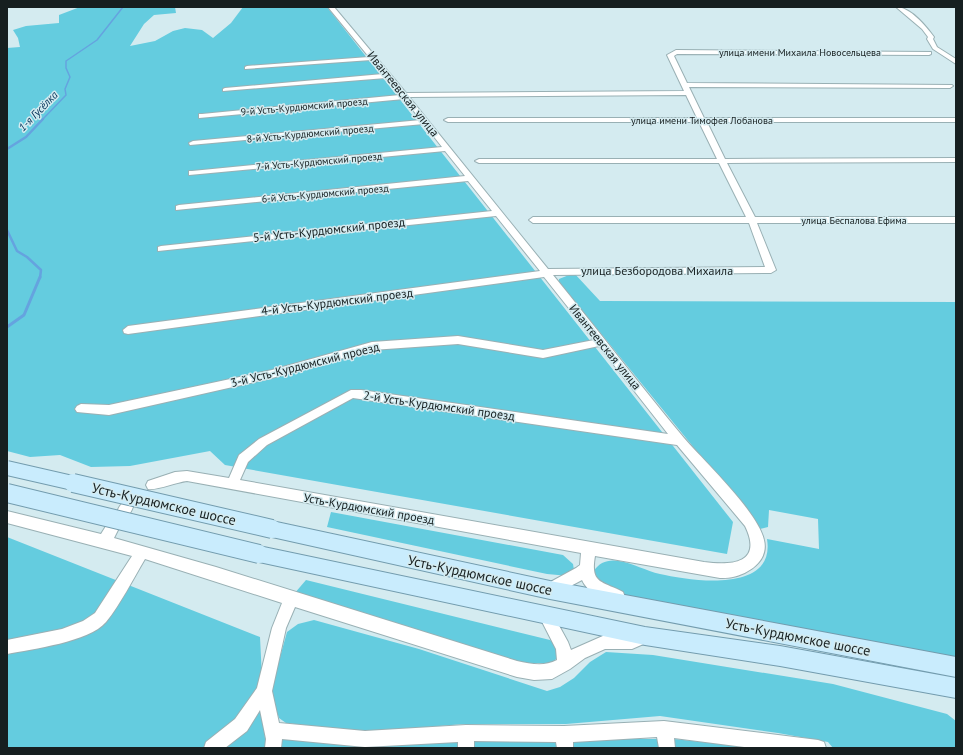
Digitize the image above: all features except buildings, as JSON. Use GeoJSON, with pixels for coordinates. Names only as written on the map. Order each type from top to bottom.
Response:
{"type":"FeatureCollection","features":[{"type":"Feature","properties":{"kind":"main road","name":"Усть-Курдюмское шоссе"},"geometry":{"type":"LineString","coordinates":[[7,468],[272,529],[550,590],[956,668]]}},
{"type":"Feature","properties":{"kind":"main road","name":"Усть-Курдюмское шоссе"},"geometry":{"type":"LineString","coordinates":[[7,494],[259,554],[645,636],[780,656],[956,688]]}},
{"type":"Feature","properties":{"kind":"street","name":"Ивантеевская улица"},"geometry":{"type":"LineString","coordinates":[[331,7],[426,122],[680,441],[750,522],[756,533],[758,545],[756,555],[745,566],[730,571],[704,569],[589,549]]}},
{"type":"Feature","properties":{"kind":"street"},"geometry":{"type":"LineString","coordinates":[[899,7],[924,28],[931,37],[930,39],[934,48],[956,62]]}},
{"type":"Feature","properties":{"kind":"street","name":"улица имени Михаила Новосельцева"},"geometry":{"type":"LineString","coordinates":[[685,85],[670,55],[672,53],[929,53]]}},
{"type":"Feature","properties":{"kind":"street"},"geometry":{"type":"LineString","coordinates":[[247,68],[374,58]]}},
{"type":"Feature","properties":{"kind":"street"},"geometry":{"type":"LineString","coordinates":[[225,90],[389,76]]}},
{"type":"Feature","properties":{"kind":"street"},"geometry":{"type":"LineString","coordinates":[[752,220],[722,161],[704,120],[685,85],[950,86]]}},
{"type":"Feature","properties":{"kind":"street","name":"9-й Усть-Курдюмский проезд"},"geometry":{"type":"LineString","coordinates":[[202,116],[405,96],[688,93]]}},
{"type":"Feature","properties":{"kind":"street","name":"улица имени Тимофея Лобанова"},"geometry":{"type":"LineString","coordinates":[[448,120],[956,120]]}},
{"type":"Feature","properties":{"kind":"street","name":"8-й Усть-Курдюмский проезд"},"geometry":{"type":"LineString","coordinates":[[193,143],[426,122]]}},
{"type":"Feature","properties":{"kind":"street","name":"7-й Усть-Курдюмский проезд"},"geometry":{"type":"LineString","coordinates":[[192,173],[447,149]]}},
{"type":"Feature","properties":{"kind":"street"},"geometry":{"type":"LineString","coordinates":[[479,161],[956,160]]}},
{"type":"Feature","properties":{"kind":"street","name":"6-й Усть-Курдюмский проезд"},"geometry":{"type":"LineString","coordinates":[[180,208],[471,178]]}},
{"type":"Feature","properties":{"kind":"street","name":"5-й Усть-Курдюмский проезд"},"geometry":{"type":"LineString","coordinates":[[161,249],[497,213]]}},
{"type":"Feature","properties":{"kind":"street","name":"улица Беспалова Ефима"},"geometry":{"type":"LineString","coordinates":[[533,220],[956,220]]}},
{"type":"Feature","properties":{"kind":"street","name":"улица Безбородова Михаила"},"geometry":{"type":"LineString","coordinates":[[545,273],[771,270],[752,220]]}},
{"type":"Feature","properties":{"kind":"street","name":"4-й Усть-Курдюмский проезд"},"geometry":{"type":"LineString","coordinates":[[128,330],[545,273]]}},
{"type":"Feature","properties":{"kind":"street","name":"3-й Усть-Курдюмский проезд"},"geometry":{"type":"LineString","coordinates":[[81,409],[109,410],[222,386],[272,374],[372,346],[458,340],[543,354],[602,342]]}},
{"type":"Feature","properties":{"kind":"street","name":"2-й Усть-Курдюмский проезд"},"geometry":{"type":"LineString","coordinates":[[232,485],[243,459],[262,442],[351,394],[369,395],[680,441]]}},
{"type":"Feature","properties":{"kind":"street","name":"Усть-Курдюмский проезд"},"geometry":{"type":"LineString","coordinates":[[152,485],[175,477],[187,476],[589,549]]}},
{"type":"Feature","properties":{"kind":"street"},"geometry":{"type":"LineString","coordinates":[[7,517],[107,535],[142,552],[517,669],[534,672],[552,671],[580,653],[605,642],[632,642],[645,636]]}},
{"type":"Feature","properties":{"kind":"street"},"geometry":{"type":"LineString","coordinates":[[589,549],[585,569],[587,578],[599,589],[615,596],[626,604]]}},
{"type":"Feature","properties":{"kind":"street"},"geometry":{"type":"LineString","coordinates":[[7,647],[62,636],[87,627],[100,618],[142,552]]}},
{"type":"Feature","properties":{"kind":"street"},"geometry":{"type":"LineString","coordinates":[[550,590],[559,584],[577,577],[585,569]]}},
{"type":"Feature","properties":{"kind":"street"},"geometry":{"type":"LineString","coordinates":[[212,748],[241,725],[264,691],[279,628],[291,599]]}},
{"type":"Feature","properties":{"kind":"street"},"geometry":{"type":"LineString","coordinates":[[545,614],[563,647],[565,664]]}},
{"type":"Feature","properties":{"kind":"street"},"geometry":{"type":"LineString","coordinates":[[264,691],[274,739],[273,748]]}},
{"type":"Feature","properties":{"kind":"street"},"geometry":{"type":"LineString","coordinates":[[271,730],[365,744],[466,740],[565,741],[664,729],[761,744],[818,748]]}},
{"type":"Feature","properties":{"kind":"street"},"geometry":{"type":"LineString","coordinates":[[664,729],[668,748]]}},
{"type":"Feature","properties":{"kind":"shaded area"},"geometry":{"type":"Polygon","coordinates":[[[80,7],[175,7],[176,13],[154,15],[144,24],[130,46],[155,41],[173,31],[185,28],[202,30],[213,38],[231,23],[243,7],[327,7],[733,522],[727,554],[225,465],[210,451],[130,466],[91,467],[60,455],[30,457],[7,451],[7,48],[20,47],[18,38],[13,30],[26,26],[59,23],[59,15],[80,7]]]}},
{"type":"Feature","properties":{"kind":"shaded area"},"geometry":{"type":"Polygon","coordinates":[[[574,273],[600,301],[956,302],[956,659],[617,594],[600,586],[594,571],[601,563],[612,560],[624,562],[674,577],[710,581],[728,580],[745,576],[758,569],[766,557],[767,539],[819,549],[818,519],[769,510],[768,527],[760,529],[559,282],[559,279],[574,273]]]}},
{"type":"Feature","properties":{"kind":"shaded area"},"geometry":{"type":"Polygon","coordinates":[[[331,512],[563,555],[573,564],[574,570],[569,576],[547,574],[327,527],[331,512]]]}},
{"type":"Feature","properties":{"kind":"shaded area"},"geometry":{"type":"Polygon","coordinates":[[[7,537],[260,637],[265,739],[674,739],[760,748],[7,748],[7,537]]]}},
{"type":"Feature","properties":{"kind":"shaded area"},"geometry":{"type":"Polygon","coordinates":[[[306,580],[550,640],[557,645],[557,658],[552,663],[521,663],[294,594],[306,580]]]}},
{"type":"Feature","properties":{"kind":"shaded area"},"geometry":{"type":"Polygon","coordinates":[[[314,620],[419,649],[547,691],[560,687],[574,678],[590,662],[606,652],[653,655],[833,684],[947,714],[956,721],[956,748],[833,748],[828,742],[778,733],[660,716],[566,724],[464,724],[366,732],[286,723],[279,718],[270,693],[287,632],[298,624],[314,620]]]}},
{"type":"Feature","properties":{"kind":"waterway","name":"1-я Гусёлка"},"geometry":{"type":"LineString","coordinates":[[42,120],[66,95],[65,89],[70,77],[66,68],[66,61],[97,40],[123,7]]}},
{"type":"Feature","properties":{"kind":"waterway","name":"1-я Гусёлка"},"geometry":{"type":"LineString","coordinates":[[7,149],[26,137],[43,119]]}},
{"type":"Feature","properties":{"kind":"waterway","name":"1-я Гусёлка"},"geometry":{"type":"LineString","coordinates":[[7,230],[17,251],[27,257],[41,270],[40,278]]}},
{"type":"Feature","properties":{"kind":"waterway","name":"1-я Гусёлка"},"geometry":{"type":"LineString","coordinates":[[7,327],[24,315],[40,277]]}}]}
